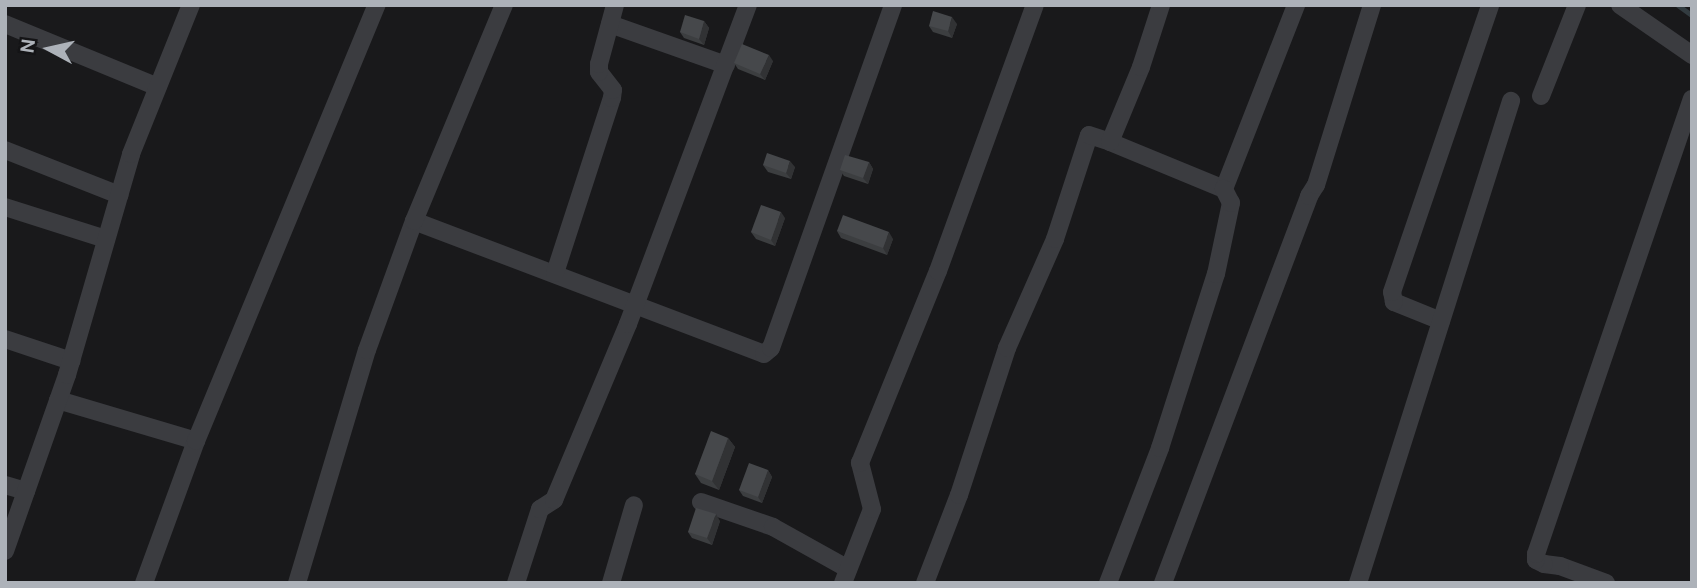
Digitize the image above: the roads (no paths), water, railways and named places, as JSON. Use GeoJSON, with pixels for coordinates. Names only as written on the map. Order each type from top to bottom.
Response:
{"type":"FeatureCollection","features":[{"type":"Feature","properties":{"kind":"street"},"geometry":{"type":"LineString","coordinates":[[5,551],[71,361],[131,154],[191,5]]}},
{"type":"Feature","properties":{"kind":"street"},"geometry":{"type":"LineString","coordinates":[[144,583],[196,441],[376,5]]}},
{"type":"Feature","properties":{"kind":"street"},"geometry":{"type":"LineString","coordinates":[[297,583],[366,350],[414,221],[504,5]]}},
{"type":"Feature","properties":{"kind":"street"},"geometry":{"type":"LineString","coordinates":[[555,273],[612,99],[613,90],[599,72],[599,64],[615,5]]}},
{"type":"Feature","properties":{"kind":"street"},"geometry":{"type":"LineString","coordinates":[[516,583],[540,509],[554,500],[636,303],[748,5]]}},
{"type":"Feature","properties":{"kind":"street"},"geometry":{"type":"LineString","coordinates":[[414,221],[636,303],[754,353],[764,354],[771,348],[893,5]]}},
{"type":"Feature","properties":{"kind":"street"},"geometry":{"type":"LineString","coordinates":[[701,502],[773,527],[845,576],[872,509],[860,463],[938,271],[1035,5]]}},
{"type":"Feature","properties":{"kind":"street"},"geometry":{"type":"LineString","coordinates":[[1110,142],[1141,67],[1161,5]]}},
{"type":"Feature","properties":{"kind":"street"},"geometry":{"type":"LineString","coordinates":[[1224,189],[1296,5]]}},
{"type":"Feature","properties":{"kind":"street"},"geometry":{"type":"LineString","coordinates":[[1163,583],[1309,196],[1316,185],[1372,5]]}},
{"type":"Feature","properties":{"kind":"street"},"geometry":{"type":"LineString","coordinates":[[1441,321],[1394,302],[1392,292],[1490,5]]}},
{"type":"Feature","properties":{"kind":"street"},"geometry":{"type":"LineString","coordinates":[[1541,96],[1577,5]]}},
{"type":"Feature","properties":{"kind":"street"},"geometry":{"type":"LineString","coordinates":[[1620,5],[1692,55]]}},
{"type":"Feature","properties":{"kind":"street"},"geometry":{"type":"LineString","coordinates":[[5,24],[158,87]]}},
{"type":"Feature","properties":{"kind":"street"},"geometry":{"type":"LineString","coordinates":[[610,24],[726,65]]}},
{"type":"Feature","properties":{"kind":"street"},"geometry":{"type":"LineString","coordinates":[[1606,583],[1560,566],[1544,564],[1536,560],[1536,554],[1692,99]]}},
{"type":"Feature","properties":{"kind":"street"},"geometry":{"type":"LineString","coordinates":[[1358,583],[1511,100]]}},
{"type":"Feature","properties":{"kind":"street"},"geometry":{"type":"LineString","coordinates":[[925,583],[959,495],[1007,348],[1055,239],[1089,135],[1224,189],[1231,203],[1216,274],[1160,448],[1108,583]]}},
{"type":"Feature","properties":{"kind":"street"},"geometry":{"type":"LineString","coordinates":[[5,150],[119,195]]}},
{"type":"Feature","properties":{"kind":"street"},"geometry":{"type":"LineString","coordinates":[[5,207],[106,239]]}},
{"type":"Feature","properties":{"kind":"street"},"geometry":{"type":"LineString","coordinates":[[5,339],[71,361]]}},
{"type":"Feature","properties":{"kind":"street"},"geometry":{"type":"LineString","coordinates":[[58,400],[196,441]]}},
{"type":"Feature","properties":{"kind":"street"},"geometry":{"type":"LineString","coordinates":[[5,485],[26,491]]}},
{"type":"Feature","properties":{"kind":"street"},"geometry":{"type":"LineString","coordinates":[[611,583],[634,505]]}},
{"type":"Feature","properties":{"kind":"waterway"},"geometry":{"type":"LineString","coordinates":[[1678,5],[1692,15]]}}]}
